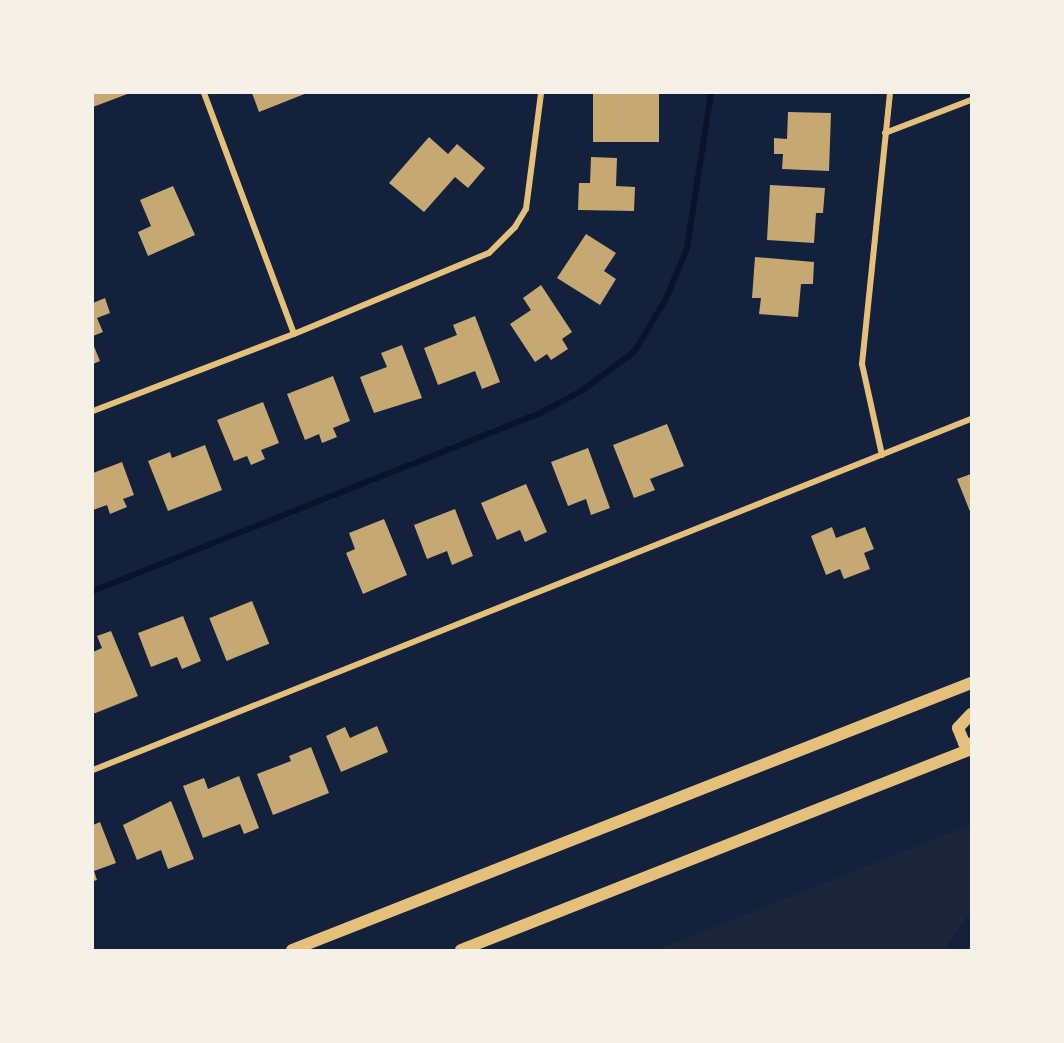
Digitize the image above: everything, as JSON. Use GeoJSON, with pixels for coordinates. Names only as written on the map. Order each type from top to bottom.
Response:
{"type":"FeatureCollection","features":[{"type":"Feature","properties":{"kind":"main road"},"geometry":{"type":"LineString","coordinates":[[292,950],[971,683]]}},
{"type":"Feature","properties":{"kind":"main road"},"geometry":{"type":"LineString","coordinates":[[971,714],[958,728],[964,743],[971,744]]}},
{"type":"Feature","properties":{"kind":"main road"},"geometry":{"type":"LineString","coordinates":[[461,950],[971,750]]}},
{"type":"Feature","properties":{"kind":"street"},"geometry":{"type":"LineString","coordinates":[[204,93],[294,334]]}},
{"type":"Feature","properties":{"kind":"street"},"geometry":{"type":"LineString","coordinates":[[93,411],[294,334],[473,261],[501,244],[526,209],[541,93]]}},
{"type":"Feature","properties":{"kind":"street"},"geometry":{"type":"LineString","coordinates":[[882,455],[862,364],[890,93]]}},
{"type":"Feature","properties":{"kind":"street"},"geometry":{"type":"LineString","coordinates":[[885,132],[971,100]]}},
{"type":"Feature","properties":{"kind":"street"},"geometry":{"type":"LineString","coordinates":[[93,770],[971,419]]}},
{"type":"Feature","properties":{"kind":"shaded area"},"geometry":{"type":"Polygon","coordinates":[[[971,825],[971,911],[944,950],[656,950],[971,825]]]}},
{"type":"Feature","properties":{"kind":"building"},"geometry":{"type":"Polygon","coordinates":[[[93,93],[130,93],[93,107],[93,93]]]}},
{"type":"Feature","properties":{"kind":"building"},"geometry":{"type":"Polygon","coordinates":[[[252,93],[307,93],[259,112],[252,93]]]}},
{"type":"Feature","properties":{"kind":"building"},"geometry":{"type":"Polygon","coordinates":[[[593,93],[659,93],[659,142],[593,142],[593,93]]]}},
{"type":"Feature","properties":{"kind":"building"},"geometry":{"type":"Polygon","coordinates":[[[788,112],[831,113],[829,171],[782,169],[783,154],[774,154],[774,138],[787,139],[788,112]]]}},
{"type":"Feature","properties":{"kind":"building"},"geometry":{"type":"Polygon","coordinates":[[[429,137],[448,154],[457,144],[485,168],[468,188],[455,177],[424,212],[389,183],[429,137]]]}},
{"type":"Feature","properties":{"kind":"building"},"geometry":{"type":"Polygon","coordinates":[[[591,157],[617,158],[616,186],[635,187],[634,211],[578,210],[579,183],[590,183],[591,157]]]}},
{"type":"Feature","properties":{"kind":"building"},"geometry":{"type":"Polygon","coordinates":[[[770,185],[825,188],[823,213],[816,213],[814,243],[767,240],[770,185]]]}},
{"type":"Feature","properties":{"kind":"building"},"geometry":{"type":"Polygon","coordinates":[[[173,186],[195,235],[148,256],[138,232],[151,226],[140,200],[173,186]]]}},
{"type":"Feature","properties":{"kind":"building"},"geometry":{"type":"Polygon","coordinates":[[[586,234],[616,253],[604,271],[616,279],[600,305],[557,278],[586,234]]]}},
{"type":"Feature","properties":{"kind":"building"},"geometry":{"type":"Polygon","coordinates":[[[755,257],[814,262],[813,284],[801,284],[798,317],[759,314],[761,298],[752,298],[755,257]]]}},
{"type":"Feature","properties":{"kind":"building"},"geometry":{"type":"Polygon","coordinates":[[[541,285],[572,332],[562,339],[568,349],[551,360],[547,354],[535,362],[510,324],[531,310],[523,298],[541,285]]]}},
{"type":"Feature","properties":{"kind":"building"},"geometry":{"type":"Polygon","coordinates":[[[105,298],[110,313],[97,318],[103,332],[93,336],[93,303],[105,298]]]}},
{"type":"Feature","properties":{"kind":"building"},"geometry":{"type":"Polygon","coordinates":[[[475,316],[500,382],[482,389],[475,371],[438,385],[424,348],[457,335],[453,325],[475,316]]]}},
{"type":"Feature","properties":{"kind":"building"},"geometry":{"type":"Polygon","coordinates":[[[93,344],[100,361],[93,364],[93,344]]]}},
{"type":"Feature","properties":{"kind":"building"},"geometry":{"type":"Polygon","coordinates":[[[402,345],[422,398],[374,413],[360,377],[387,367],[381,353],[402,345]]]}},
{"type":"Feature","properties":{"kind":"building"},"geometry":{"type":"Polygon","coordinates":[[[333,376],[350,421],[333,428],[337,437],[322,443],[319,434],[305,440],[287,394],[333,376]]]}},
{"type":"Feature","properties":{"kind":"building"},"geometry":{"type":"Polygon","coordinates":[[[263,402],[279,443],[261,450],[265,459],[251,465],[247,456],[234,461],[217,420],[263,402]]]}},
{"type":"Feature","properties":{"kind":"building"},"geometry":{"type":"Polygon","coordinates":[[[667,424],[684,466],[650,479],[655,490],[634,498],[613,445],[667,424]]]}},
{"type":"Feature","properties":{"kind":"building"},"geometry":{"type":"Polygon","coordinates":[[[205,445],[222,490],[168,511],[148,461],[170,452],[172,458],[205,445]]]}},
{"type":"Feature","properties":{"kind":"building"},"geometry":{"type":"Polygon","coordinates":[[[588,448],[610,508],[591,515],[586,499],[568,506],[551,462],[588,448]]]}},
{"type":"Feature","properties":{"kind":"building"},"geometry":{"type":"Polygon","coordinates":[[[122,462],[134,495],[123,499],[127,507],[110,514],[107,505],[93,510],[93,473],[122,462]]]}},
{"type":"Feature","properties":{"kind":"building"},"geometry":{"type":"Polygon","coordinates":[[[971,474],[971,514],[957,479],[971,474]]]}},
{"type":"Feature","properties":{"kind":"building"},"geometry":{"type":"Polygon","coordinates":[[[526,484],[547,532],[525,542],[520,530],[497,540],[481,503],[526,484]]]}},
{"type":"Feature","properties":{"kind":"building"},"geometry":{"type":"Polygon","coordinates":[[[455,509],[473,556],[452,565],[447,551],[427,559],[414,525],[455,509]]]}},
{"type":"Feature","properties":{"kind":"building"},"geometry":{"type":"Polygon","coordinates":[[[384,519],[407,575],[363,594],[346,553],[355,549],[349,533],[384,519]]]}},
{"type":"Feature","properties":{"kind":"building"},"geometry":{"type":"Polygon","coordinates":[[[832,527],[836,538],[865,527],[874,549],[864,553],[870,569],[844,579],[840,569],[826,575],[811,536],[832,527]]]}},
{"type":"Feature","properties":{"kind":"building"},"geometry":{"type":"Polygon","coordinates":[[[252,601],[269,644],[227,661],[209,618],[252,601]]]}},
{"type":"Feature","properties":{"kind":"building"},"geometry":{"type":"Polygon","coordinates":[[[183,616],[201,661],[182,669],[177,657],[151,667],[138,633],[183,616]]]}},
{"type":"Feature","properties":{"kind":"building"},"geometry":{"type":"Polygon","coordinates":[[[111,631],[138,696],[93,714],[93,652],[102,648],[97,636],[111,631]]]}},
{"type":"Feature","properties":{"kind":"building"},"geometry":{"type":"Polygon","coordinates":[[[377,726],[388,752],[341,772],[326,736],[345,727],[350,738],[377,726]]]}},
{"type":"Feature","properties":{"kind":"building"},"geometry":{"type":"Polygon","coordinates":[[[311,747],[329,793],[273,815],[257,774],[291,761],[289,756],[311,747]]]}},
{"type":"Feature","properties":{"kind":"building"},"geometry":{"type":"Polygon","coordinates":[[[239,776],[259,828],[244,834],[240,824],[203,838],[183,786],[204,778],[208,789],[239,776]]]}},
{"type":"Feature","properties":{"kind":"building"},"geometry":{"type":"Polygon","coordinates":[[[171,801],[194,859],[168,869],[161,850],[137,860],[123,825],[171,801]]]}},
{"type":"Feature","properties":{"kind":"building"},"geometry":{"type":"Polygon","coordinates":[[[100,822],[116,863],[94,871],[97,880],[93,881],[93,825],[100,822]]]}},
{"type":"Feature","properties":{"kind":"waterway"},"geometry":{"type":"LineString","coordinates":[[93,591],[542,412],[583,390],[634,352],[666,299],[687,248],[711,93]]}}]}
